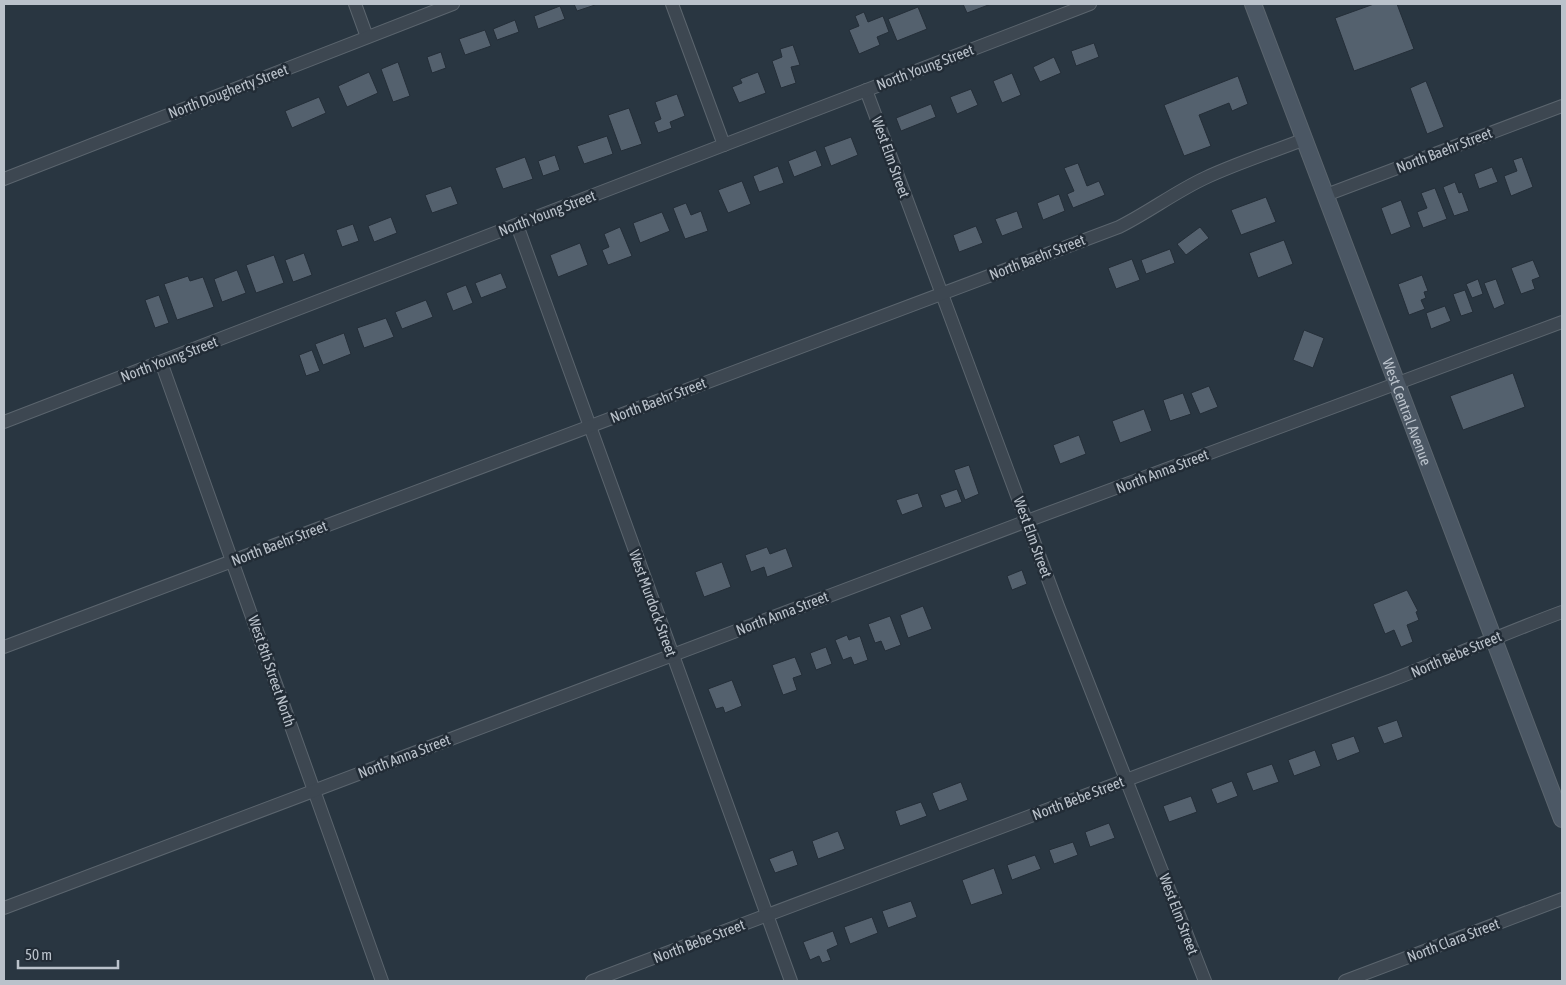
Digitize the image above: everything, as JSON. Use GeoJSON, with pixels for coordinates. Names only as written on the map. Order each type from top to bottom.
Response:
{"type":"FeatureCollection","features":[{"type":"Feature","properties":{"kind":"main road","name":"West Central Avenue"},"geometry":{"type":"LineString","coordinates":[[1255,4],[1562,819]]}},
{"type":"Feature","properties":{"kind":"street"},"geometry":{"type":"LineString","coordinates":[[355,4],[367,37]]}},
{"type":"Feature","properties":{"kind":"street","name":"North Dougherty Street"},"geometry":{"type":"LineString","coordinates":[[4,179],[453,4]]}},
{"type":"Feature","properties":{"kind":"street"},"geometry":{"type":"LineString","coordinates":[[672,4],[724,145]]}},
{"type":"Feature","properties":{"kind":"street","name":"North Young Street"},"geometry":{"type":"LineString","coordinates":[[4,422],[1090,4]]}},
{"type":"Feature","properties":{"kind":"street","name":"West Elm Street"},"geometry":{"type":"LineString","coordinates":[[866,90],[1027,521],[1205,981]]}},
{"type":"Feature","properties":{"kind":"street","name":"North Baehr Street"},"geometry":{"type":"LineString","coordinates":[[1326,195],[1562,106]]}},
{"type":"Feature","properties":{"kind":"street","name":"North Baehr Street"},"geometry":{"type":"LineString","coordinates":[[4,647],[1119,227],[1206,178],[1305,139]]}},
{"type":"Feature","properties":{"kind":"street","name":"West Murdock Street"},"geometry":{"type":"LineString","coordinates":[[517,225],[791,981]]}},
{"type":"Feature","properties":{"kind":"street","name":"North Anna Street"},"geometry":{"type":"LineString","coordinates":[[4,908],[1027,521],[1562,322]]}},
{"type":"Feature","properties":{"kind":"street","name":"West 8th Street North"},"geometry":{"type":"LineString","coordinates":[[161,362],[382,981]]}},
{"type":"Feature","properties":{"kind":"street","name":"North Bebe Street"},"geometry":{"type":"LineString","coordinates":[[592,981],[1392,680],[1478,646],[1494,637],[1562,612]]}},
{"type":"Feature","properties":{"kind":"street","name":"North Clara Street"},"geometry":{"type":"LineString","coordinates":[[1344,981],[1562,899]]}},
{"type":"Feature","properties":{"kind":"building"},"geometry":{"type":"Polygon","coordinates":[[[574,4],[594,4],[595,5],[577,11],[574,4]]]}},
{"type":"Feature","properties":{"kind":"building"},"geometry":{"type":"Polygon","coordinates":[[[963,4],[991,4],[967,13],[963,4]]]}},
{"type":"Feature","properties":{"kind":"building"},"geometry":{"type":"Polygon","coordinates":[[[1374,4],[1397,4],[1414,49],[1354,71],[1335,18],[1374,4]]]}},
{"type":"Feature","properties":{"kind":"building"},"geometry":{"type":"Polygon","coordinates":[[[560,6],[565,19],[538,29],[534,16],[560,6]]]}},
{"type":"Feature","properties":{"kind":"building"},"geometry":{"type":"Polygon","coordinates":[[[918,7],[927,29],[897,41],[888,19],[918,7]]]}},
{"type":"Feature","properties":{"kind":"building"},"geometry":{"type":"Polygon","coordinates":[[[864,12],[868,22],[883,16],[889,32],[877,37],[880,45],[859,54],[849,30],[859,26],[855,16],[864,12]]]}},
{"type":"Feature","properties":{"kind":"building"},"geometry":{"type":"Polygon","coordinates":[[[515,20],[519,32],[497,40],[493,29],[515,20]]]}},
{"type":"Feature","properties":{"kind":"building"},"geometry":{"type":"Polygon","coordinates":[[[485,30],[491,46],[465,55],[459,39],[485,30]]]}},
{"type":"Feature","properties":{"kind":"building"},"geometry":{"type":"Polygon","coordinates":[[[1094,43],[1099,57],[1076,66],[1071,51],[1094,43]]]}},
{"type":"Feature","properties":{"kind":"building"},"geometry":{"type":"Polygon","coordinates":[[[793,45],[800,65],[791,67],[796,83],[781,88],[772,61],[782,57],[780,49],[793,45]]]}},
{"type":"Feature","properties":{"kind":"building"},"geometry":{"type":"Polygon","coordinates":[[[441,52],[446,68],[432,73],[427,57],[441,52]]]}},
{"type":"Feature","properties":{"kind":"building"},"geometry":{"type":"Polygon","coordinates":[[[1054,57],[1061,73],[1040,82],[1033,67],[1054,57]]]}},
{"type":"Feature","properties":{"kind":"building"},"geometry":{"type":"Polygon","coordinates":[[[398,62],[410,96],[393,102],[381,69],[398,62]]]}},
{"type":"Feature","properties":{"kind":"building"},"geometry":{"type":"Polygon","coordinates":[[[369,72],[378,93],[347,107],[338,86],[369,72]]]}},
{"type":"Feature","properties":{"kind":"building"},"geometry":{"type":"Polygon","coordinates":[[[758,72],[766,93],[739,103],[732,87],[742,83],[740,79],[758,72]]]}},
{"type":"Feature","properties":{"kind":"building"},"geometry":{"type":"Polygon","coordinates":[[[1012,73],[1021,95],[1002,103],[993,81],[1012,73]]]}},
{"type":"Feature","properties":{"kind":"building"},"geometry":{"type":"Polygon","coordinates":[[[1238,76],[1248,104],[1232,111],[1229,103],[1199,115],[1211,146],[1184,156],[1164,105],[1238,76]]]}},
{"type":"Feature","properties":{"kind":"building"},"geometry":{"type":"Polygon","coordinates":[[[1426,81],[1444,127],[1427,134],[1410,88],[1426,81]]]}},
{"type":"Feature","properties":{"kind":"building"},"geometry":{"type":"Polygon","coordinates":[[[971,89],[978,105],[957,114],[950,97],[971,89]]]}},
{"type":"Feature","properties":{"kind":"building"},"geometry":{"type":"Polygon","coordinates":[[[677,94],[685,116],[670,122],[672,128],[658,133],[654,122],[661,119],[655,102],[677,94]]]}},
{"type":"Feature","properties":{"kind":"building"},"geometry":{"type":"Polygon","coordinates":[[[319,97],[326,113],[292,128],[285,111],[319,97]]]}},
{"type":"Feature","properties":{"kind":"building"},"geometry":{"type":"Polygon","coordinates":[[[931,104],[936,117],[901,131],[896,118],[931,104]]]}},
{"type":"Feature","properties":{"kind":"building"},"geometry":{"type":"Polygon","coordinates":[[[629,108],[642,144],[621,151],[608,115],[629,108]]]}},
{"type":"Feature","properties":{"kind":"building"},"geometry":{"type":"Polygon","coordinates":[[[607,136],[613,154],[584,164],[577,146],[607,136]]]}},
{"type":"Feature","properties":{"kind":"building"},"geometry":{"type":"Polygon","coordinates":[[[851,137],[858,155],[831,166],[824,147],[851,137]]]}},
{"type":"Feature","properties":{"kind":"building"},"geometry":{"type":"Polygon","coordinates":[[[816,150],[822,166],[794,177],[788,161],[816,150]]]}},
{"type":"Feature","properties":{"kind":"building"},"geometry":{"type":"Polygon","coordinates":[[[555,155],[560,170],[543,176],[538,161],[555,155]]]}},
{"type":"Feature","properties":{"kind":"building"},"geometry":{"type":"Polygon","coordinates":[[[525,157],[533,179],[503,189],[495,168],[525,157]]]}},
{"type":"Feature","properties":{"kind":"building"},"geometry":{"type":"Polygon","coordinates":[[[1522,157],[1533,187],[1511,196],[1504,176],[1517,171],[1513,160],[1522,157]]]}},
{"type":"Feature","properties":{"kind":"building"},"geometry":{"type":"Polygon","coordinates":[[[1078,163],[1087,186],[1099,181],[1105,195],[1073,208],[1067,194],[1074,191],[1064,168],[1078,163]]]}},
{"type":"Feature","properties":{"kind":"building"},"geometry":{"type":"Polygon","coordinates":[[[778,166],[784,183],[759,192],[753,176],[778,166]]]}},
{"type":"Feature","properties":{"kind":"building"},"geometry":{"type":"Polygon","coordinates":[[[1492,167],[1498,182],[1479,189],[1474,174],[1492,167]]]}},
{"type":"Feature","properties":{"kind":"building"},"geometry":{"type":"Polygon","coordinates":[[[742,181],[751,204],[728,213],[718,190],[742,181]]]}},
{"type":"Feature","properties":{"kind":"building"},"geometry":{"type":"Polygon","coordinates":[[[1455,182],[1459,193],[1462,192],[1469,211],[1454,216],[1443,187],[1455,182]]]}},
{"type":"Feature","properties":{"kind":"building"},"geometry":{"type":"Polygon","coordinates":[[[451,186],[458,204],[432,213],[425,195],[451,186]]]}},
{"type":"Feature","properties":{"kind":"building"},"geometry":{"type":"Polygon","coordinates":[[[1435,188],[1447,219],[1423,228],[1417,212],[1427,208],[1421,193],[1435,188]]]}},
{"type":"Feature","properties":{"kind":"building"},"geometry":{"type":"Polygon","coordinates":[[[1059,194],[1065,211],[1043,220],[1037,203],[1059,194]]]}},
{"type":"Feature","properties":{"kind":"building"},"geometry":{"type":"Polygon","coordinates":[[[1266,197],[1276,222],[1241,235],[1231,210],[1266,197]]]}},
{"type":"Feature","properties":{"kind":"building"},"geometry":{"type":"Polygon","coordinates":[[[1401,200],[1411,227],[1391,235],[1381,208],[1401,200]]]}},
{"type":"Feature","properties":{"kind":"building"},"geometry":{"type":"Polygon","coordinates":[[[686,203],[691,215],[701,211],[708,231],[685,239],[673,208],[686,203]]]}},
{"type":"Feature","properties":{"kind":"building"},"geometry":{"type":"Polygon","coordinates":[[[1017,211],[1023,228],[1002,236],[995,219],[1017,211]]]}},
{"type":"Feature","properties":{"kind":"building"},"geometry":{"type":"Polygon","coordinates":[[[662,212],[670,231],[640,243],[633,223],[662,212]]]}},
{"type":"Feature","properties":{"kind":"building"},"geometry":{"type":"Polygon","coordinates":[[[391,217],[397,233],[374,242],[368,226],[391,217]]]}},
{"type":"Feature","properties":{"kind":"building"},"geometry":{"type":"Polygon","coordinates":[[[353,224],[359,241],[342,247],[336,230],[353,224]]]}},
{"type":"Feature","properties":{"kind":"building"},"geometry":{"type":"Polygon","coordinates":[[[976,226],[983,243],[959,252],[953,235],[976,226]]]}},
{"type":"Feature","properties":{"kind":"building"},"geometry":{"type":"Polygon","coordinates":[[[620,227],[632,256],[608,265],[602,250],[609,247],[604,234],[620,227]]]}},
{"type":"Feature","properties":{"kind":"building"},"geometry":{"type":"Polygon","coordinates":[[[1200,227],[1209,238],[1186,255],[1177,244],[1200,227]]]}},
{"type":"Feature","properties":{"kind":"building"},"geometry":{"type":"Polygon","coordinates":[[[1284,240],[1293,264],[1258,278],[1249,253],[1284,240]]]}},
{"type":"Feature","properties":{"kind":"building"},"geometry":{"type":"Polygon","coordinates":[[[580,243],[588,265],[558,277],[550,255],[580,243]]]}},
{"type":"Feature","properties":{"kind":"building"},"geometry":{"type":"Polygon","coordinates":[[[1170,249],[1175,263],[1146,274],[1141,260],[1170,249]]]}},
{"type":"Feature","properties":{"kind":"building"},"geometry":{"type":"Polygon","coordinates":[[[304,253],[312,275],[293,282],[285,260],[304,253]]]}},
{"type":"Feature","properties":{"kind":"building"},"geometry":{"type":"Polygon","coordinates":[[[274,255],[284,283],[256,293],[246,265],[274,255]]]}},
{"type":"Feature","properties":{"kind":"building"},"geometry":{"type":"Polygon","coordinates":[[[1132,259],[1140,280],[1116,289],[1108,268],[1132,259]]]}},
{"type":"Feature","properties":{"kind":"building"},"geometry":{"type":"Polygon","coordinates":[[[1533,260],[1540,277],[1532,280],[1535,289],[1521,294],[1511,268],[1533,260]]]}},
{"type":"Feature","properties":{"kind":"building"},"geometry":{"type":"Polygon","coordinates":[[[237,270],[246,293],[222,302],[214,279],[237,270]]]}},
{"type":"Feature","properties":{"kind":"building"},"geometry":{"type":"Polygon","coordinates":[[[501,273],[507,288],[481,298],[475,283],[501,273]]]}},
{"type":"Feature","properties":{"kind":"building"},"geometry":{"type":"Polygon","coordinates":[[[1422,275],[1428,291],[1424,292],[1426,298],[1421,300],[1425,309],[1409,315],[1398,284],[1422,275]]]}},
{"type":"Feature","properties":{"kind":"building"},"geometry":{"type":"Polygon","coordinates":[[[188,276],[190,281],[203,277],[214,307],[177,320],[164,284],[188,276]]]}},
{"type":"Feature","properties":{"kind":"building"},"geometry":{"type":"Polygon","coordinates":[[[1478,279],[1483,294],[1472,298],[1466,284],[1478,279]]]}},
{"type":"Feature","properties":{"kind":"building"},"geometry":{"type":"Polygon","coordinates":[[[1496,279],[1505,304],[1494,309],[1484,283],[1496,279]]]}},
{"type":"Feature","properties":{"kind":"building"},"geometry":{"type":"Polygon","coordinates":[[[466,285],[473,303],[453,311],[446,293],[466,285]]]}},
{"type":"Feature","properties":{"kind":"building"},"geometry":{"type":"Polygon","coordinates":[[[1465,290],[1473,312],[1461,316],[1453,294],[1465,290]]]}},
{"type":"Feature","properties":{"kind":"building"},"geometry":{"type":"Polygon","coordinates":[[[159,295],[169,323],[155,328],[145,300],[159,295]]]}},
{"type":"Feature","properties":{"kind":"building"},"geometry":{"type":"Polygon","coordinates":[[[426,300],[433,317],[402,329],[395,312],[426,300]]]}},
{"type":"Feature","properties":{"kind":"building"},"geometry":{"type":"Polygon","coordinates":[[[1445,306],[1451,321],[1431,329],[1426,313],[1445,306]]]}},
{"type":"Feature","properties":{"kind":"building"},"geometry":{"type":"Polygon","coordinates":[[[386,318],[394,337],[364,348],[357,328],[386,318]]]}},
{"type":"Feature","properties":{"kind":"building"},"geometry":{"type":"Polygon","coordinates":[[[1304,330],[1324,338],[1313,368],[1293,360],[1304,330]]]}},
{"type":"Feature","properties":{"kind":"building"},"geometry":{"type":"Polygon","coordinates":[[[344,333],[351,354],[323,365],[315,344],[344,333]]]}},
{"type":"Feature","properties":{"kind":"building"},"geometry":{"type":"Polygon","coordinates":[[[312,350],[320,371],[306,376],[299,355],[312,350]]]}},
{"type":"Feature","properties":{"kind":"building"},"geometry":{"type":"Polygon","coordinates":[[[1513,373],[1525,407],[1463,430],[1450,396],[1513,373]]]}},
{"type":"Feature","properties":{"kind":"building"},"geometry":{"type":"Polygon","coordinates":[[[1209,386],[1218,407],[1200,414],[1191,393],[1209,386]]]}},
{"type":"Feature","properties":{"kind":"building"},"geometry":{"type":"Polygon","coordinates":[[[1183,393],[1191,414],[1170,421],[1163,400],[1183,393]]]}},
{"type":"Feature","properties":{"kind":"building"},"geometry":{"type":"Polygon","coordinates":[[[1144,409],[1152,431],[1120,443],[1112,421],[1144,409]]]}},
{"type":"Feature","properties":{"kind":"building"},"geometry":{"type":"Polygon","coordinates":[[[1079,435],[1086,454],[1060,464],[1053,445],[1079,435]]]}},
{"type":"Feature","properties":{"kind":"building"},"geometry":{"type":"Polygon","coordinates":[[[969,465],[979,494],[965,500],[954,470],[969,465]]]}},
{"type":"Feature","properties":{"kind":"building"},"geometry":{"type":"Polygon","coordinates":[[[957,489],[962,502],[945,508],[940,495],[957,489]]]}},
{"type":"Feature","properties":{"kind":"building"},"geometry":{"type":"Polygon","coordinates":[[[918,493],[923,507],[902,515],[896,500],[918,493]]]}},
{"type":"Feature","properties":{"kind":"building"},"geometry":{"type":"Polygon","coordinates":[[[767,547],[770,554],[786,548],[793,567],[767,577],[764,567],[751,572],[745,555],[767,547]]]}},
{"type":"Feature","properties":{"kind":"building"},"geometry":{"type":"Polygon","coordinates":[[[722,562],[731,587],[704,597],[695,572],[722,562]]]}},
{"type":"Feature","properties":{"kind":"building"},"geometry":{"type":"Polygon","coordinates":[[[1022,570],[1027,584],[1012,590],[1007,576],[1022,570]]]}},
{"type":"Feature","properties":{"kind":"building"},"geometry":{"type":"Polygon","coordinates":[[[1407,590],[1418,611],[1416,612],[1419,620],[1407,625],[1413,642],[1401,647],[1394,630],[1385,634],[1373,604],[1407,590]]]}},
{"type":"Feature","properties":{"kind":"building"},"geometry":{"type":"Polygon","coordinates":[[[923,606],[932,629],[908,638],[900,615],[923,606]]]}},
{"type":"Feature","properties":{"kind":"building"},"geometry":{"type":"Polygon","coordinates":[[[890,616],[901,645],[885,651],[881,641],[875,643],[868,624],[890,616]]]}},
{"type":"Feature","properties":{"kind":"building"},"geometry":{"type":"Polygon","coordinates":[[[847,635],[849,640],[860,636],[868,660],[854,665],[851,657],[843,660],[835,640],[847,635]]]}},
{"type":"Feature","properties":{"kind":"building"},"geometry":{"type":"Polygon","coordinates":[[[826,647],[832,664],[816,670],[810,653],[826,647]]]}},
{"type":"Feature","properties":{"kind":"building"},"geometry":{"type":"Polygon","coordinates":[[[795,657],[802,675],[793,678],[797,690],[783,695],[772,665],[795,657]]]}},
{"type":"Feature","properties":{"kind":"building"},"geometry":{"type":"Polygon","coordinates":[[[732,680],[742,706],[725,713],[723,707],[716,709],[708,689],[732,680]]]}},
{"type":"Feature","properties":{"kind":"building"},"geometry":{"type":"Polygon","coordinates":[[[1397,720],[1403,737],[1384,744],[1377,727],[1397,720]]]}},
{"type":"Feature","properties":{"kind":"building"},"geometry":{"type":"Polygon","coordinates":[[[1354,736],[1360,752],[1337,761],[1331,744],[1354,736]]]}},
{"type":"Feature","properties":{"kind":"building"},"geometry":{"type":"Polygon","coordinates":[[[1315,750],[1321,766],[1294,776],[1288,760],[1315,750]]]}},
{"type":"Feature","properties":{"kind":"building"},"geometry":{"type":"Polygon","coordinates":[[[1272,764],[1279,782],[1253,791],[1246,773],[1272,764]]]}},
{"type":"Feature","properties":{"kind":"building"},"geometry":{"type":"Polygon","coordinates":[[[1232,781],[1238,796],[1217,804],[1211,789],[1232,781]]]}},
{"type":"Feature","properties":{"kind":"building"},"geometry":{"type":"Polygon","coordinates":[[[961,782],[968,800],[939,811],[932,793],[961,782]]]}},
{"type":"Feature","properties":{"kind":"building"},"geometry":{"type":"Polygon","coordinates":[[[1191,796],[1197,812],[1169,822],[1163,806],[1191,796]]]}},
{"type":"Feature","properties":{"kind":"building"},"geometry":{"type":"Polygon","coordinates":[[[921,802],[927,816],[900,826],[895,811],[921,802]]]}},
{"type":"Feature","properties":{"kind":"building"},"geometry":{"type":"Polygon","coordinates":[[[1109,823],[1115,838],[1090,847],[1085,832],[1109,823]]]}},
{"type":"Feature","properties":{"kind":"building"},"geometry":{"type":"Polygon","coordinates":[[[838,831],[845,849],[818,859],[812,841],[838,831]]]}},
{"type":"Feature","properties":{"kind":"building"},"geometry":{"type":"Polygon","coordinates":[[[1073,842],[1078,855],[1054,864],[1049,850],[1073,842]]]}},
{"type":"Feature","properties":{"kind":"building"},"geometry":{"type":"Polygon","coordinates":[[[793,850],[798,865],[775,873],[769,859],[793,850]]]}},
{"type":"Feature","properties":{"kind":"building"},"geometry":{"type":"Polygon","coordinates":[[[1035,855],[1041,869],[1012,880],[1007,865],[1035,855]]]}},
{"type":"Feature","properties":{"kind":"building"},"geometry":{"type":"Polygon","coordinates":[[[994,868],[1003,894],[971,905],[962,880],[994,868]]]}},
{"type":"Feature","properties":{"kind":"building"},"geometry":{"type":"Polygon","coordinates":[[[911,901],[917,917],[888,928],[882,911],[911,901]]]}},
{"type":"Feature","properties":{"kind":"building"},"geometry":{"type":"Polygon","coordinates":[[[872,917],[878,933],[850,944],[844,927],[872,917]]]}},
{"type":"Feature","properties":{"kind":"building"},"geometry":{"type":"Polygon","coordinates":[[[833,931],[838,945],[827,950],[831,960],[822,963],[819,956],[810,960],[803,942],[833,931]]]}}]}
